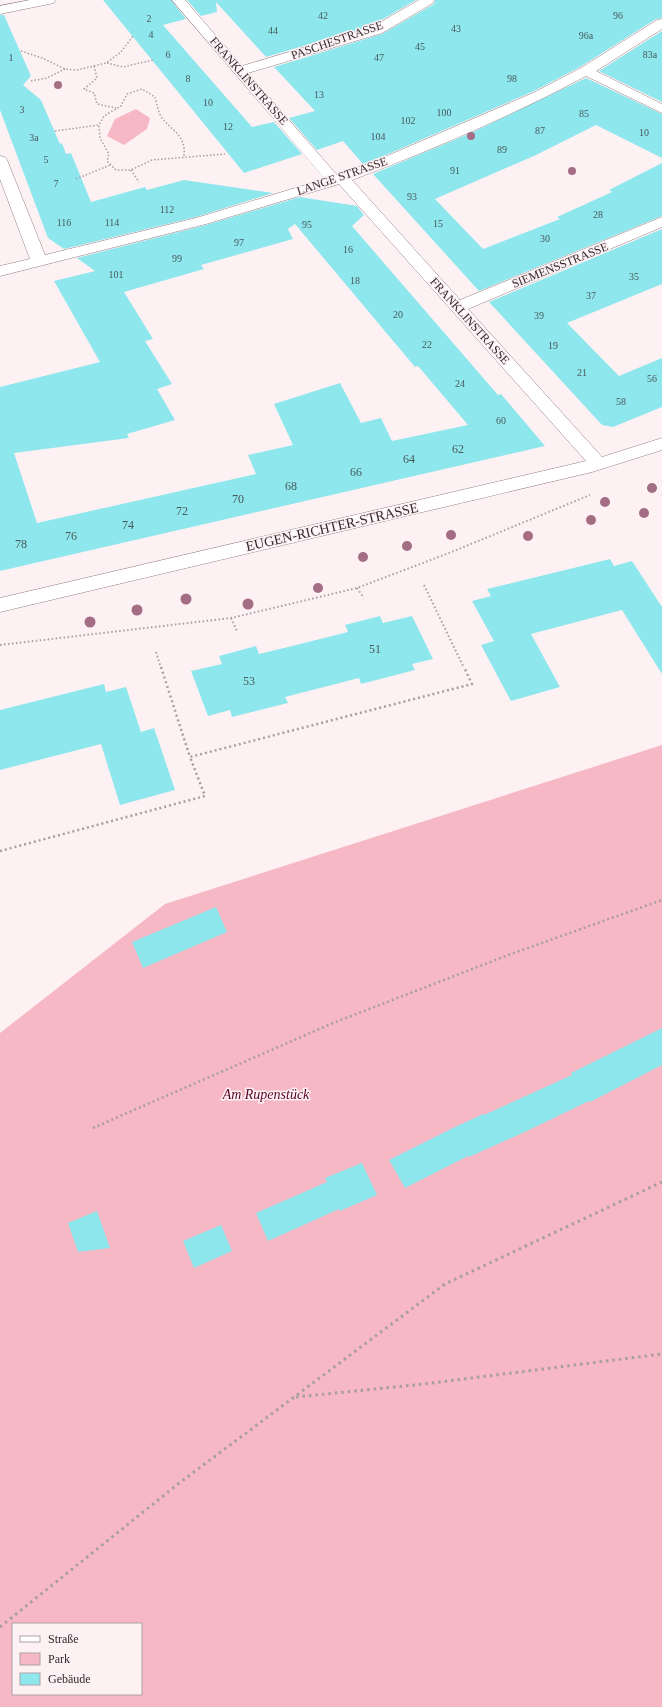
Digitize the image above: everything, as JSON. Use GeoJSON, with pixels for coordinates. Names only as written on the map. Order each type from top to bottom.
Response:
{"type":"FeatureCollection","features":[{"type":"Feature","properties":{"kind":"street"},"geometry":{"type":"LineString","coordinates":[[0,10],[48,0]]}},
{"type":"Feature","properties":{"kind":"street","name":"FRANKLINSTRASSE"},"geometry":{"type":"LineString","coordinates":[[178,0],[338,180],[458,307],[595,465]]}},
{"type":"Feature","properties":{"kind":"street","name":"PASCHESTRASSE"},"geometry":{"type":"LineString","coordinates":[[241,71],[376,30],[428,0]]}},
{"type":"Feature","properties":{"kind":"street","name":"LANGE STRASSE"},"geometry":{"type":"LineString","coordinates":[[0,271],[201,221],[338,180],[471,126],[538,96],[586,72],[662,23]]}},
{"type":"Feature","properties":{"kind":"street"},"geometry":{"type":"LineString","coordinates":[[586,72],[662,109]]}},
{"type":"Feature","properties":{"kind":"street"},"geometry":{"type":"LineString","coordinates":[[0,160],[39,261]]}},
{"type":"Feature","properties":{"kind":"street","name":"SIEMENSSTRASSE"},"geometry":{"type":"LineString","coordinates":[[458,307],[662,222]]}},
{"type":"Feature","properties":{"kind":"street","name":"EUGEN-RICHTER-STRASSE"},"geometry":{"type":"LineString","coordinates":[[0,605],[595,465],[662,444]]}},
{"type":"Feature","properties":{"kind":"path"},"geometry":{"type":"LineString","coordinates":[[21,51],[66,68],[77,70],[106,63],[122,52],[133,36]]}},
{"type":"Feature","properties":{"kind":"path"},"geometry":{"type":"LineString","coordinates":[[106,63],[123,67],[153,60]]}},
{"type":"Feature","properties":{"kind":"path"},"geometry":{"type":"LineString","coordinates":[[94,66],[97,78],[84,89],[94,93],[97,104],[116,108]]}},
{"type":"Feature","properties":{"kind":"path"},"geometry":{"type":"LineString","coordinates":[[31,81],[47,78],[66,68]]}},
{"type":"Feature","properties":{"kind":"path"},"geometry":{"type":"LineString","coordinates":[[184,156],[185,145],[175,130],[161,117],[155,97],[142,89],[127,94],[121,106],[104,116],[98,125],[100,138],[109,154],[107,161],[116,170],[130,170],[152,160],[184,156],[225,154]]}},
{"type":"Feature","properties":{"kind":"path"},"geometry":{"type":"LineString","coordinates":[[55,131],[98,125]]}},
{"type":"Feature","properties":{"kind":"path"},"geometry":{"type":"LineString","coordinates":[[76,179],[110,165]]}},
{"type":"Feature","properties":{"kind":"path"},"geometry":{"type":"LineString","coordinates":[[130,170],[139,182]]}},
{"type":"Feature","properties":{"kind":"path"},"geometry":{"type":"LineString","coordinates":[[0,645],[231,618],[357,588],[449,553],[606,488],[595,465]]}},
{"type":"Feature","properties":{"kind":"path"},"geometry":{"type":"LineString","coordinates":[[190,757],[472,684],[424,585]]}},
{"type":"Feature","properties":{"kind":"path"},"geometry":{"type":"LineString","coordinates":[[357,588],[364,598]]}},
{"type":"Feature","properties":{"kind":"path"},"geometry":{"type":"LineString","coordinates":[[231,618],[237,631]]}},
{"type":"Feature","properties":{"kind":"path"},"geometry":{"type":"LineString","coordinates":[[0,852],[205,796],[190,757],[156,652]]}},
{"type":"Feature","properties":{"kind":"path"},"geometry":{"type":"LineString","coordinates":[[93,1128],[333,1023],[512,954],[662,900]]}},
{"type":"Feature","properties":{"kind":"path"},"geometry":{"type":"LineString","coordinates":[[0,1628],[178,1484],[445,1284],[662,1182]]}},
{"type":"Feature","properties":{"kind":"path"},"geometry":{"type":"LineString","coordinates":[[296,1397],[424,1384],[662,1354]]}},
{"type":"Feature","properties":{"kind":"green space"},"geometry":{"type":"Polygon","coordinates":[[[136,109],[150,118],[147,129],[124,145],[107,136],[115,119],[136,109]]]}},
{"type":"Feature","properties":{"kind":"green space","name":"Am Rupenstück"},"geometry":{"type":"Polygon","coordinates":[[[662,745],[662,1707],[0,1707],[0,1033],[165,904],[662,745]]]}},
{"type":"Feature","properties":{"kind":"building"},"geometry":{"type":"Polygon","coordinates":[[[103,0],[171,0],[186,19],[163,25],[252,127],[274,122],[302,154],[244,173],[103,0]]]}},
{"type":"Feature","properties":{"kind":"building"},"geometry":{"type":"Polygon","coordinates":[[[187,0],[416,0],[371,26],[266,57],[216,2],[217,12],[201,16],[187,0]]]}},
{"type":"Feature","properties":{"kind":"building"},"geometry":{"type":"Polygon","coordinates":[[[435,0],[662,0],[662,18],[656,19],[580,67],[532,92],[372,161],[363,164],[343,141],[317,150],[289,118],[315,111],[274,67],[382,34],[434,4],[435,0]]]}},
{"type":"Feature","properties":{"kind":"building"},"geometry":{"type":"Polygon","coordinates":[[[0,15],[4,15],[31,76],[23,85],[41,100],[60,144],[62,143],[66,154],[71,153],[91,202],[145,187],[147,190],[184,180],[273,193],[196,217],[64,249],[48,238],[0,110],[0,15]]]}},
{"type":"Feature","properties":{"kind":"building"},"geometry":{"type":"Polygon","coordinates":[[[662,31],[662,102],[599,71],[662,31]]]}},
{"type":"Feature","properties":{"kind":"building"},"geometry":{"type":"Polygon","coordinates":[[[586,78],[662,114],[662,158],[596,125],[536,155],[435,199],[483,249],[560,219],[557,217],[612,192],[609,190],[662,163],[662,216],[479,291],[373,174],[471,133],[586,78]]]}},
{"type":"Feature","properties":{"kind":"building"},"geometry":{"type":"Polygon","coordinates":[[[300,197],[357,206],[364,215],[352,226],[498,395],[501,394],[545,446],[0,571],[0,387],[100,362],[54,281],[95,271],[77,258],[206,225],[300,197]],[[295,224],[288,229],[293,239],[201,265],[204,269],[124,292],[153,339],[145,341],[172,384],[157,389],[175,420],[127,434],[129,438],[14,453],[37,523],[256,474],[248,455],[293,445],[274,404],[340,383],[361,423],[381,418],[392,441],[468,425],[418,366],[415,367],[295,224]]]}},
{"type":"Feature","properties":{"kind":"building"},"geometry":{"type":"Polygon","coordinates":[[[662,229],[662,284],[567,323],[619,376],[662,358],[662,407],[613,427],[602,425],[489,302],[662,229]]]}},
{"type":"Feature","properties":{"kind":"building"},"geometry":{"type":"Polygon","coordinates":[[[610,559],[614,566],[632,561],[662,607],[662,674],[622,610],[531,634],[560,687],[511,701],[481,645],[494,641],[472,601],[491,596],[487,589],[610,559]]]}},
{"type":"Feature","properties":{"kind":"building"},"geometry":{"type":"Polygon","coordinates":[[[380,616],[383,623],[412,616],[433,659],[412,664],[415,670],[361,684],[359,678],[285,697],[288,703],[232,717],[230,710],[208,716],[191,671],[222,664],[219,656],[256,646],[259,654],[288,647],[348,632],[345,625],[380,616]]]}},
{"type":"Feature","properties":{"kind":"building"},"geometry":{"type":"Polygon","coordinates":[[[104,684],[106,692],[126,687],[141,732],[154,728],[175,790],[120,805],[101,744],[0,770],[0,710],[104,684]]]}},
{"type":"Feature","properties":{"kind":"building"},"geometry":{"type":"Polygon","coordinates":[[[216,907],[227,932],[143,968],[132,942],[216,907]]]}},
{"type":"Feature","properties":{"kind":"building"},"geometry":{"type":"Polygon","coordinates":[[[662,1028],[662,1065],[590,1102],[589,1101],[469,1157],[468,1156],[405,1188],[389,1160],[483,1114],[484,1115],[572,1075],[571,1073],[662,1028]]]}},
{"type":"Feature","properties":{"kind":"building"},"geometry":{"type":"Polygon","coordinates":[[[362,1163],[377,1195],[340,1211],[339,1209],[268,1241],[256,1213],[327,1182],[325,1178],[362,1163]]]}},
{"type":"Feature","properties":{"kind":"building"},"geometry":{"type":"Polygon","coordinates":[[[97,1211],[110,1248],[78,1252],[68,1223],[97,1211]]]}},
{"type":"Feature","properties":{"kind":"building"},"geometry":{"type":"Polygon","coordinates":[[[221,1225],[232,1251],[194,1268],[183,1241],[221,1225]]]}}]}
